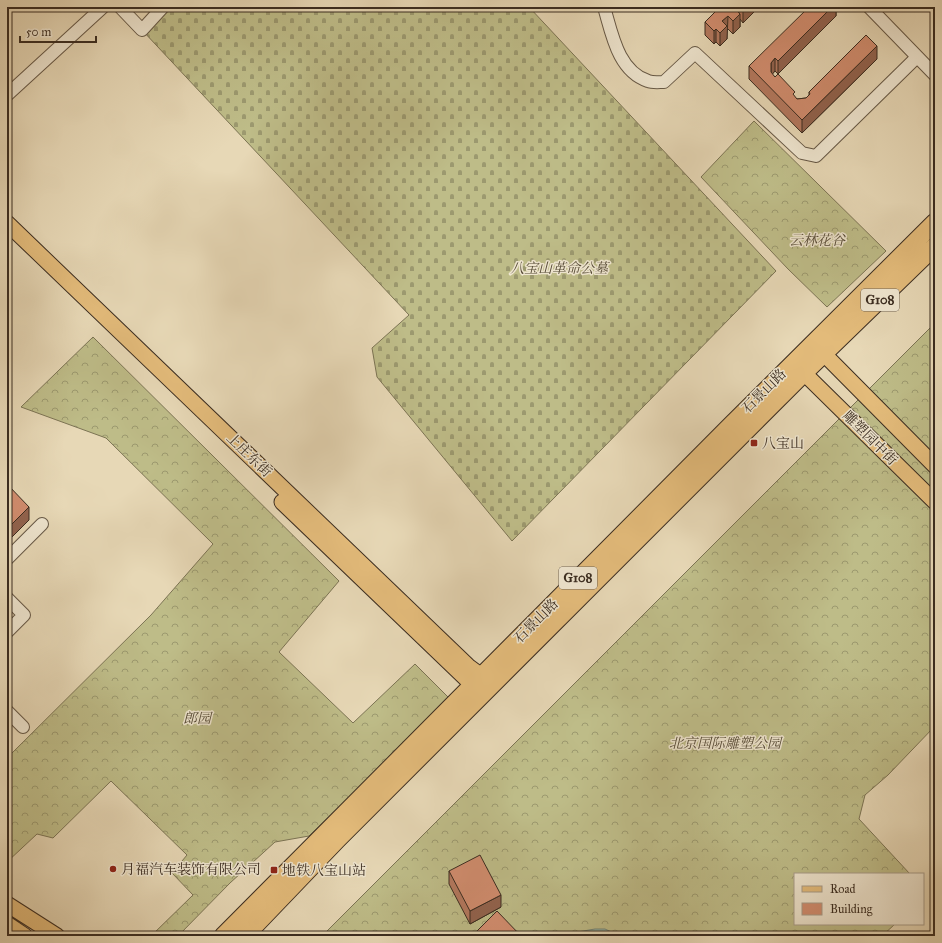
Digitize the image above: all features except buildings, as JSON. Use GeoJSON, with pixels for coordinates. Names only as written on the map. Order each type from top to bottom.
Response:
{"type":"FeatureCollection","features":[{"type":"Feature","properties":{"kind":"highway","name":"石景山路"},"geometry":{"type":"LineString","coordinates":[[244,936],[483,685],[511,645],[935,222]]}},
{"type":"Feature","properties":{"kind":"highway","name":"石景山路"},"geometry":{"type":"LineString","coordinates":[[223,936],[935,246]]}},
{"type":"Feature","properties":{"kind":"main road","name":"上庄东街"},"geometry":{"type":"LineString","coordinates":[[7,222],[463,660],[483,685]]}},
{"type":"Feature","properties":{"kind":"main road","name":"上庄东街"},"geometry":{"type":"LineString","coordinates":[[7,236],[483,685]]}},
{"type":"Feature","properties":{"kind":"main road","name":"雕塑园中街"},"geometry":{"type":"LineString","coordinates":[[824,354],[935,466]]}},
{"type":"Feature","properties":{"kind":"main road","name":"雕塑园中街"},"geometry":{"type":"LineString","coordinates":[[804,373],[935,502]]}},
{"type":"Feature","properties":{"kind":"main road"},"geometry":{"type":"LineString","coordinates":[[7,904],[57,936]]}},
{"type":"Feature","properties":{"kind":"main road"},"geometry":{"type":"LineString","coordinates":[[7,924],[25,936]]}},
{"type":"Feature","properties":{"kind":"street"},"geometry":{"type":"LineString","coordinates":[[7,95],[103,7]]}},
{"type":"Feature","properties":{"kind":"street"},"geometry":{"type":"LineString","coordinates":[[120,7],[142,30],[163,7]]}},
{"type":"Feature","properties":{"kind":"street"},"geometry":{"type":"LineString","coordinates":[[604,7],[621,59],[632,71],[649,81],[664,82],[695,52],[802,153],[816,156],[917,57]]}},
{"type":"Feature","properties":{"kind":"street"},"geometry":{"type":"LineString","coordinates":[[869,7],[935,75]]}},
{"type":"Feature","properties":{"kind":"street"},"geometry":{"type":"LineString","coordinates":[[7,559],[42,524]]}},
{"type":"Feature","properties":{"kind":"street"},"geometry":{"type":"LineString","coordinates":[[7,598],[24,615],[7,632]]}},
{"type":"Feature","properties":{"kind":"street"},"geometry":{"type":"LineString","coordinates":[[7,711],[23,727]]}},
{"type":"Feature","properties":{"kind":"green space","name":"八宝山革命公墓"},"geometry":{"type":"Polygon","coordinates":[[[163,7],[529,7],[776,271],[512,541],[377,377],[372,348],[409,315],[142,30],[163,7]]]}},
{"type":"Feature","properties":{"kind":"green space","name":"云林花谷"},"geometry":{"type":"Polygon","coordinates":[[[754,121],[886,251],[827,307],[788,269],[701,177],[754,121]]]}},
{"type":"Feature","properties":{"kind":"green space","name":"北京国际雕塑公园"},"geometry":{"type":"Polygon","coordinates":[[[935,323],[935,726],[888,775],[865,795],[859,819],[909,873],[794,873],[794,925],[894,925],[882,936],[322,936],[935,323]]]}},
{"type":"Feature","properties":{"kind":"green space","name":"郎园"},"geometry":{"type":"Polygon","coordinates":[[[93,337],[339,581],[279,652],[353,723],[415,664],[450,699],[309,836],[275,842],[230,883],[178,936],[151,936],[193,895],[172,873],[187,855],[111,781],[53,838],[37,834],[7,862],[7,758],[151,615],[213,544],[106,438],[21,407],[93,337]]]}},
{"type":"Feature","properties":{"kind":"shaded area"},"geometry":{"type":"Polygon","coordinates":[[[595,929],[605,929],[620,936],[554,936],[595,929]]]}},
{"type":"Feature","properties":{"kind":"place","name":"八宝山"},"geometry":{"type":"Point","coordinates":[754,443]}},
{"type":"Feature","properties":{"kind":"place","name":"月福汽车装饰有限公司"},"geometry":{"type":"Point","coordinates":[113,869]}},
{"type":"Feature","properties":{"kind":"place","name":"地铁八宝山站"},"geometry":{"type":"Point","coordinates":[274,870]}}]}
